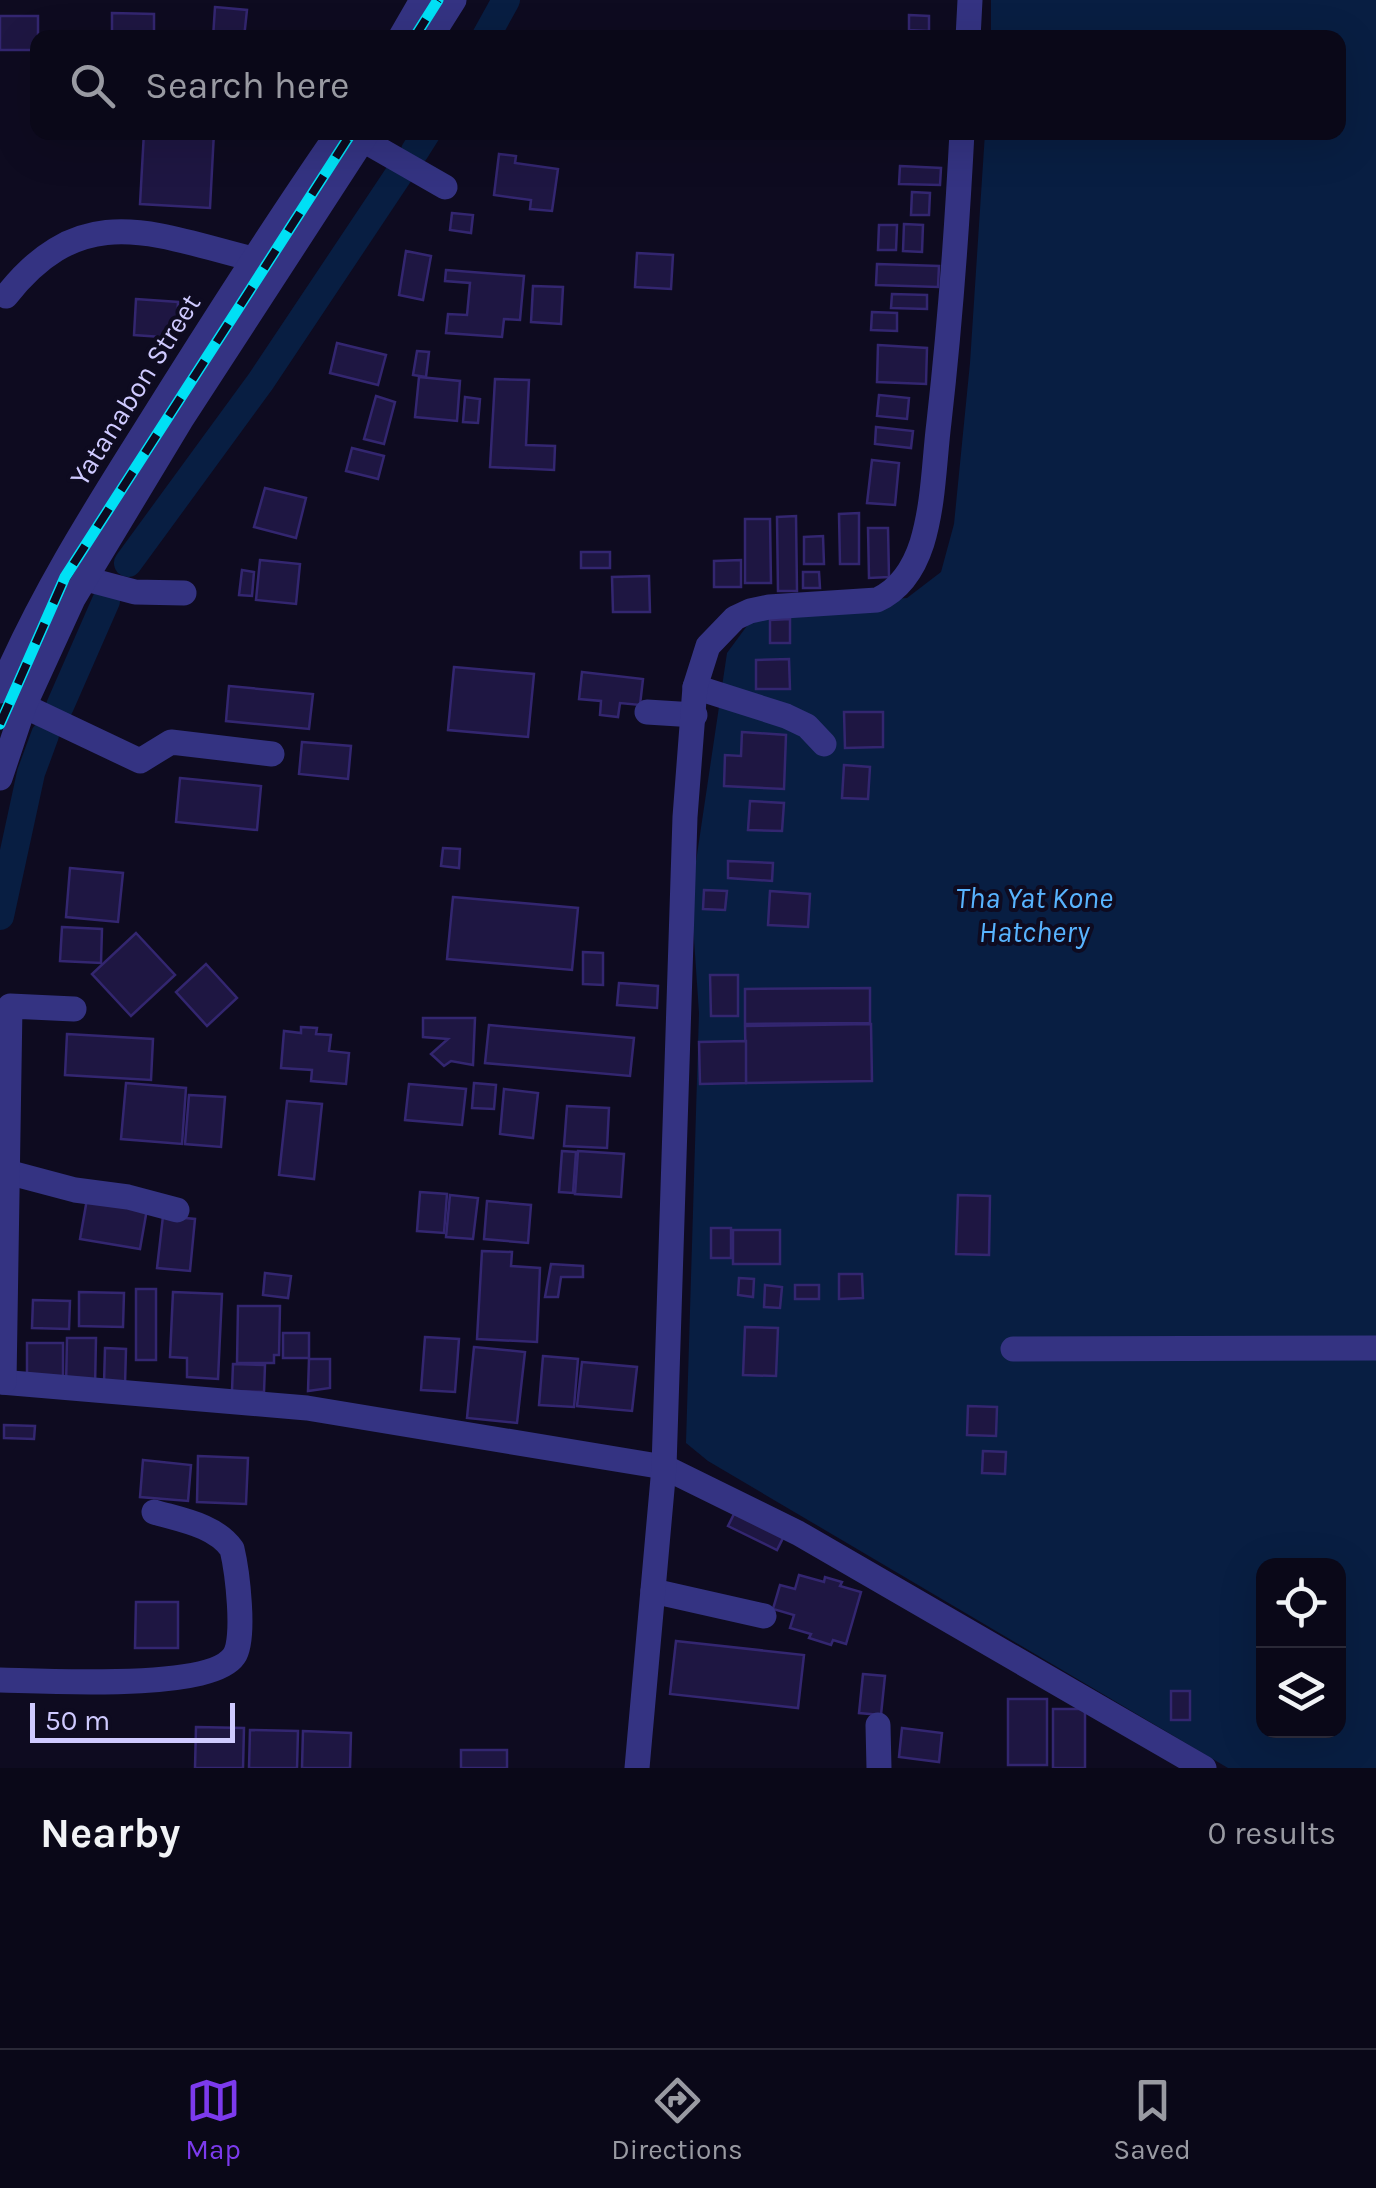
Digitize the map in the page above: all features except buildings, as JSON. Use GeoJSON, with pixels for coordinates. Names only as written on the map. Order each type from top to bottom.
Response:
{"type":"FeatureCollection","features":[{"type":"Feature","properties":{"kind":"street"},"geometry":{"type":"LineString","coordinates":[[405,30],[422,0]]}},
{"type":"Feature","properties":{"kind":"street"},"geometry":{"type":"LineString","coordinates":[[435,30],[454,0]]}},
{"type":"Feature","properties":{"kind":"street"},"geometry":{"type":"LineString","coordinates":[[968,30],[970,0]]}},
{"type":"Feature","properties":{"kind":"street","name":"Yatanabon Street"},"geometry":{"type":"LineString","coordinates":[[0,691],[51,583],[171,412],[253,259],[350,140]]}},
{"type":"Feature","properties":{"kind":"street"},"geometry":{"type":"LineString","coordinates":[[0,778],[24,706],[73,599],[171,412],[278,273],[352,140]]}},
{"type":"Feature","properties":{"kind":"street"},"geometry":{"type":"LineString","coordinates":[[365,140],[446,187]]}},
{"type":"Feature","properties":{"kind":"street"},"geometry":{"type":"LineString","coordinates":[[638,1768],[664,1467],[685,817],[696,686],[708,646],[735,618],[769,606],[877,600],[892,594],[912,566],[922,544],[932,500],[950,326],[962,140]]}},
{"type":"Feature","properties":{"kind":"street"},"geometry":{"type":"LineString","coordinates":[[6,296],[44,257],[101,231],[162,234],[253,259],[278,273]]}},
{"type":"Feature","properties":{"kind":"street"},"geometry":{"type":"LineString","coordinates":[[86,579],[135,592],[184,592]]}},
{"type":"Feature","properties":{"kind":"street"},"geometry":{"type":"LineString","coordinates":[[696,686],[786,716],[807,726],[824,744]]}},
{"type":"Feature","properties":{"kind":"street"},"geometry":{"type":"LineString","coordinates":[[24,706],[140,760],[171,742],[272,754]]}},
{"type":"Feature","properties":{"kind":"street"},"geometry":{"type":"LineString","coordinates":[[647,712],[695,715]]}},
{"type":"Feature","properties":{"kind":"street"},"geometry":{"type":"LineString","coordinates":[[74,1009],[5,1006],[2,1382],[307,1408],[664,1467],[798,1533],[1204,1768]]}},
{"type":"Feature","properties":{"kind":"street"},"geometry":{"type":"LineString","coordinates":[[3,1170],[75,1190],[128,1197],[177,1210]]}},
{"type":"Feature","properties":{"kind":"street"},"geometry":{"type":"LineString","coordinates":[[1013,1349],[1376,1348]]}},
{"type":"Feature","properties":{"kind":"street"},"geometry":{"type":"LineString","coordinates":[[0,1680],[190,1677],[222,1669],[238,1651],[232,1549],[225,1539],[198,1525],[154,1512]]}},
{"type":"Feature","properties":{"kind":"street"},"geometry":{"type":"LineString","coordinates":[[653,1590],[764,1616]]}},
{"type":"Feature","properties":{"kind":"street"},"geometry":{"type":"LineString","coordinates":[[878,1725],[879,1768]]}},
{"type":"Feature","properties":{"kind":"water","name":"Tha Yat Kone Hatchery"},"geometry":{"type":"Polygon","coordinates":[[[991,0],[1376,0],[1376,1768],[1228,1768],[708,1461],[686,1443],[699,1013],[691,895],[727,653],[752,619],[907,598],[941,572],[954,524],[970,363],[985,140],[1346,140],[1346,30],[991,30],[991,0]]]}},
{"type":"Feature","properties":{"kind":"waterway"},"geometry":{"type":"LineString","coordinates":[[489,30],[506,0]]}},
{"type":"Feature","properties":{"kind":"waterway"},"geometry":{"type":"LineString","coordinates":[[415,151],[422,140]]}},
{"type":"Feature","properties":{"kind":"waterway"},"geometry":{"type":"LineString","coordinates":[[128,563],[261,381],[401,171]]}},
{"type":"Feature","properties":{"kind":"waterway"},"geometry":{"type":"LineString","coordinates":[[60,706],[106,601]]}},
{"type":"Feature","properties":{"kind":"waterway"},"geometry":{"type":"LineString","coordinates":[[0,916],[31,773],[45,735]]}},
{"type":"Feature","properties":{"kind":"railway"},"geometry":{"type":"LineString","coordinates":[[419,30],[438,0]]}},
{"type":"Feature","properties":{"kind":"railway"},"geometry":{"type":"LineString","coordinates":[[0,724],[65,577],[347,140]]}}]}
